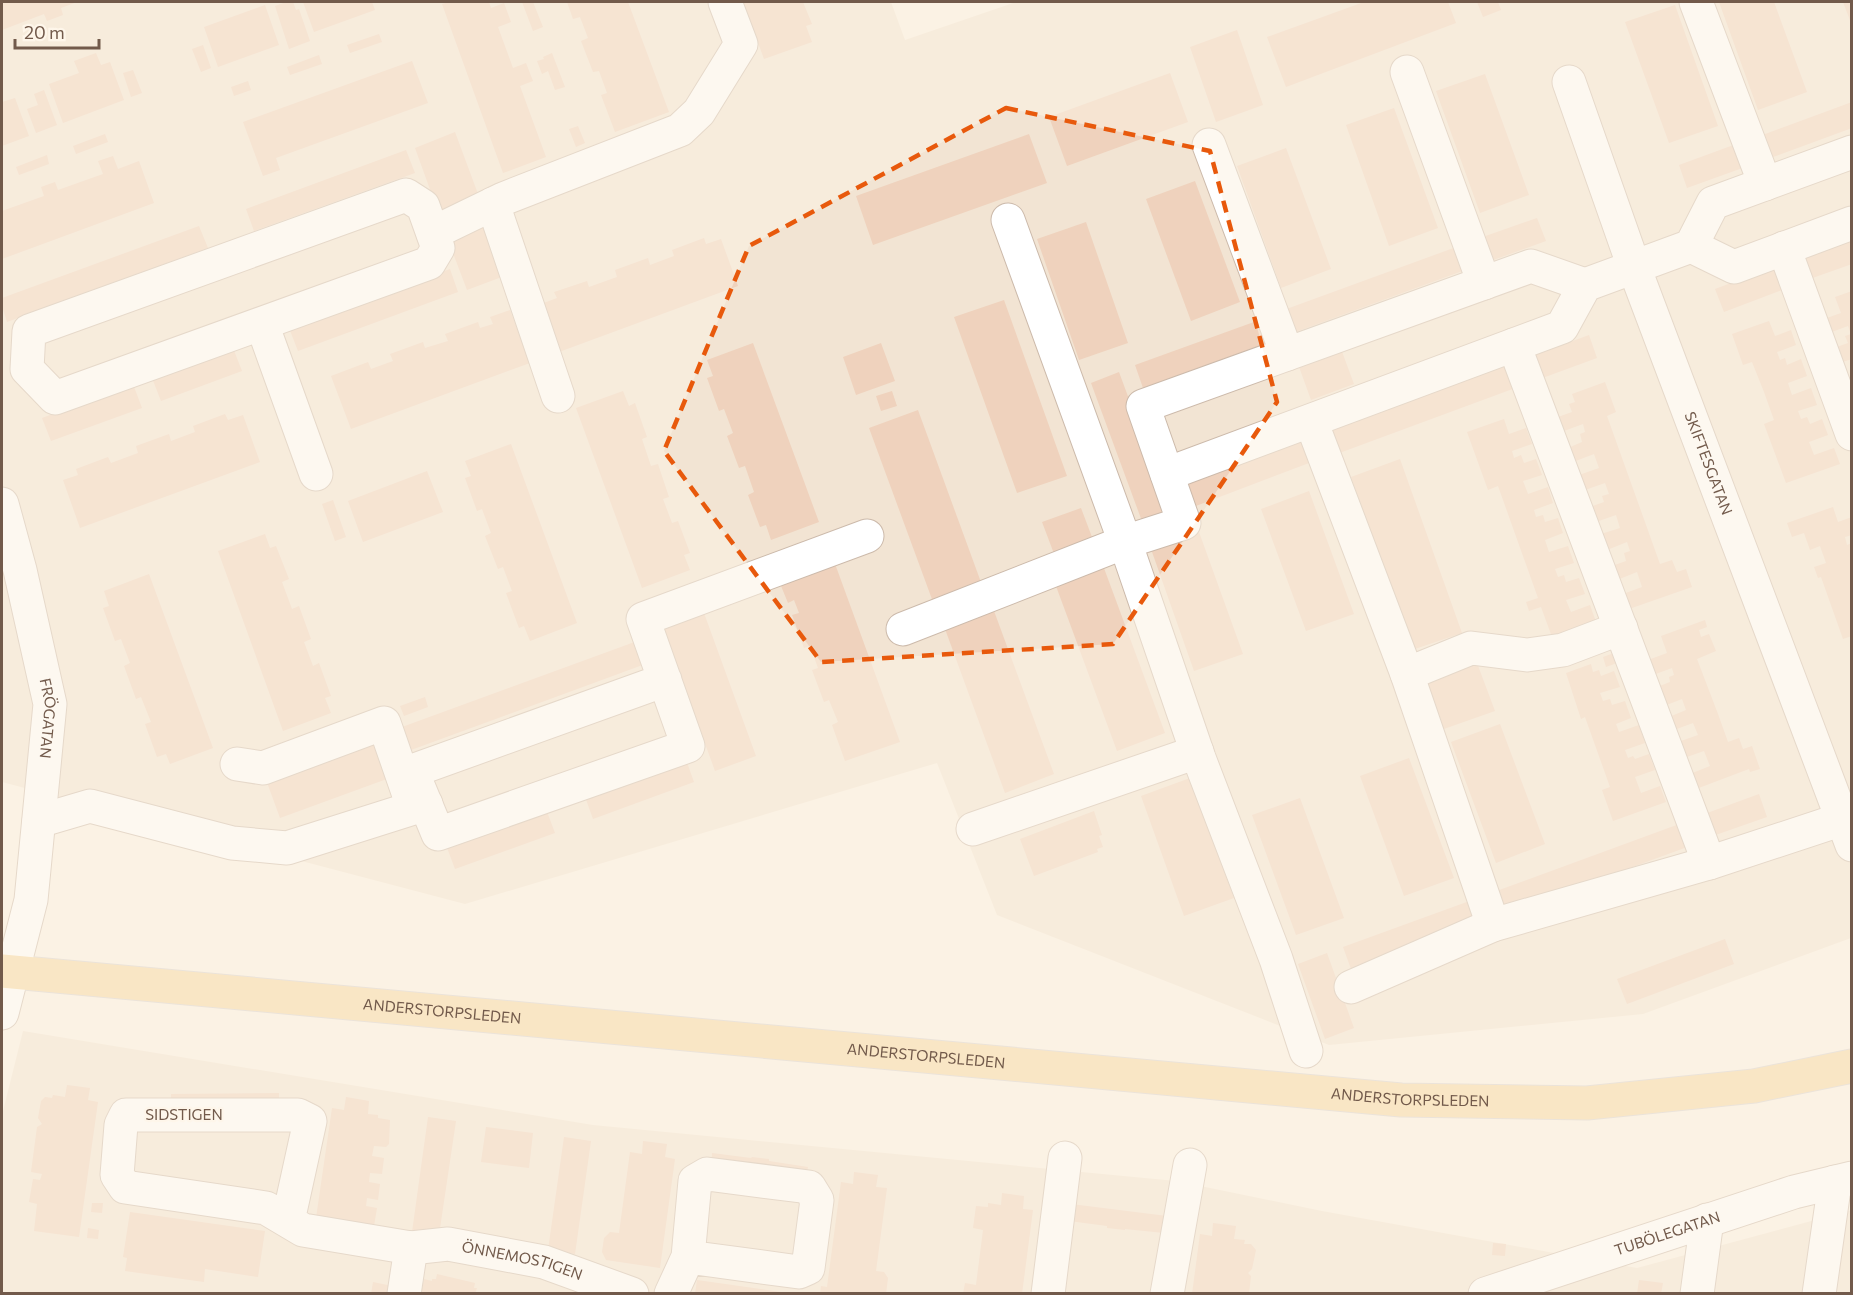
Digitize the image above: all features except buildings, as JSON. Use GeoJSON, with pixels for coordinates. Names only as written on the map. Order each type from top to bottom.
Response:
{"type":"FeatureCollection","features":[{"type":"Feature","properties":{"kind":"main road","name":"ANDERSTORPSLEDEN"},"geometry":{"type":"LineString","coordinates":[[7,971],[1401,1100],[1587,1103],[1754,1086],[1851,1066]]}},
{"type":"Feature","properties":{"kind":"street"},"geometry":{"type":"LineString","coordinates":[[433,233],[493,204],[680,130],[699,112],[741,44],[725,2]]}},
{"type":"Feature","properties":{"kind":"street"},"geometry":{"type":"LineString","coordinates":[[1696,2],[1765,184]]}},
{"type":"Feature","properties":{"kind":"street"},"geometry":{"type":"LineString","coordinates":[[1407,72],[1484,283]]}},
{"type":"Feature","properties":{"kind":"street","name":"SKIFTESGATAN"},"geometry":{"type":"LineString","coordinates":[[1569,82],[1634,267],[1848,827]]}},
{"type":"Feature","properties":{"kind":"street"},"geometry":{"type":"LineString","coordinates":[[1209,145],[1287,354]]}},
{"type":"Feature","properties":{"kind":"street"},"geometry":{"type":"LineString","coordinates":[[903,629],[1125,542],[1184,523],[1143,406],[1531,266],[1585,285],[1692,246],[1713,203],[1851,152]]}},
{"type":"Feature","properties":{"kind":"street"},"geometry":{"type":"LineString","coordinates":[[406,195],[423,206],[438,248],[429,263],[262,324],[55,398],[14,374],[29,332],[406,195]]}},
{"type":"Feature","properties":{"kind":"street"},"geometry":{"type":"LineString","coordinates":[[493,204],[558,396]]}},
{"type":"Feature","properties":{"kind":"street"},"geometry":{"type":"LineString","coordinates":[[1008,220],[1125,542],[1197,752],[1276,958],[1306,1051]]}},
{"type":"Feature","properties":{"kind":"street"},"geometry":{"type":"LineString","coordinates":[[1692,246],[1734,267],[1851,223]]}},
{"type":"Feature","properties":{"kind":"street"},"geometry":{"type":"LineString","coordinates":[[1784,248],[1851,434]]}},
{"type":"Feature","properties":{"kind":"street"},"geometry":{"type":"LineString","coordinates":[[1167,474],[1562,327],[1585,285]]}},
{"type":"Feature","properties":{"kind":"street"},"geometry":{"type":"LineString","coordinates":[[262,324],[316,474]]}},
{"type":"Feature","properties":{"kind":"street"},"geometry":{"type":"LineString","coordinates":[[1515,345],[1709,863]]}},
{"type":"Feature","properties":{"kind":"street"},"geometry":{"type":"LineString","coordinates":[[1311,421],[1407,674],[1493,925]]}},
{"type":"Feature","properties":{"kind":"street","name":"FRÖGATAN"},"geometry":{"type":"LineString","coordinates":[[2,504],[20,570],[50,704],[31,900],[7,971],[2,1013]]}},
{"type":"Feature","properties":{"kind":"street"},"geometry":{"type":"LineString","coordinates":[[237,764],[263,768],[384,723],[420,806],[438,834],[688,746],[643,619],[867,536]]}},
{"type":"Feature","properties":{"kind":"street"},"geometry":{"type":"LineString","coordinates":[[1407,674],[1472,648],[1527,654],[1563,650],[1621,628]]}},
{"type":"Feature","properties":{"kind":"street"},"geometry":{"type":"LineString","coordinates":[[420,806],[412,771],[665,680]]}},
{"type":"Feature","properties":{"kind":"street"},"geometry":{"type":"LineString","coordinates":[[973,829],[1197,752]]}},
{"type":"Feature","properties":{"kind":"street"},"geometry":{"type":"LineString","coordinates":[[39,821],[90,806],[232,843],[287,848],[420,806]]}},
{"type":"Feature","properties":{"kind":"street"},"geometry":{"type":"LineString","coordinates":[[1351,987],[1493,925],[1709,863],[1848,827]]}},
{"type":"Feature","properties":{"kind":"street","name":"SIDSTIGEN"},"geometry":{"type":"LineString","coordinates":[[288,1221],[310,1121],[298,1115],[126,1115],[121,1125],[117,1175],[125,1187],[266,1208],[303,1230],[411,1248]]}},
{"type":"Feature","properties":{"kind":"street"},"geometry":{"type":"LineString","coordinates":[[1048,1293],[1065,1158]]}},
{"type":"Feature","properties":{"kind":"street"},"geometry":{"type":"LineString","coordinates":[[1167,1293],[1190,1165]]}},
{"type":"Feature","properties":{"kind":"street"},"geometry":{"type":"LineString","coordinates":[[1819,1293],[1843,1180]]}},
{"type":"Feature","properties":{"kind":"street","name":"TUBÖLEGATAN"},"geometry":{"type":"LineString","coordinates":[[1485,1293],[1794,1192],[1843,1180]]}},
{"type":"Feature","properties":{"kind":"street"},"geometry":{"type":"LineString","coordinates":[[1697,1293],[1707,1220]]}},
{"type":"Feature","properties":{"kind":"street","name":"ÖNNEMOSTIGEN"},"geometry":{"type":"LineString","coordinates":[[411,1248],[448,1244],[544,1262],[633,1293]]}},
{"type":"Feature","properties":{"kind":"street"},"geometry":{"type":"LineString","coordinates":[[404,1293],[411,1248]]}},
{"type":"Feature","properties":{"kind":"street"},"geometry":{"type":"LineString","coordinates":[[671,1293],[688,1257]]}},
{"type":"Feature","properties":{"kind":"highlighted area"},"geometry":{"type":"Polygon","coordinates":[[[1006,108],[1210,151],[1277,402],[1113,644],[821,662],[664,451],[749,246],[1006,108]]]}},
{"type":"Feature","properties":{"kind":"shaded area"},"geometry":{"type":"Polygon","coordinates":[[[2,2],[891,2],[905,40],[1016,2],[1851,2],[1851,938],[1643,1014],[1329,1045],[997,915],[937,763],[465,904],[2,782],[2,2]]]}},
{"type":"Feature","properties":{"kind":"shaded area"},"geometry":{"type":"Polygon","coordinates":[[[23,1031],[593,1125],[1176,1181],[1322,1211],[1637,1268],[1852,1210],[1851,1294],[2,1294],[2,1115],[23,1031]]]}}]}
